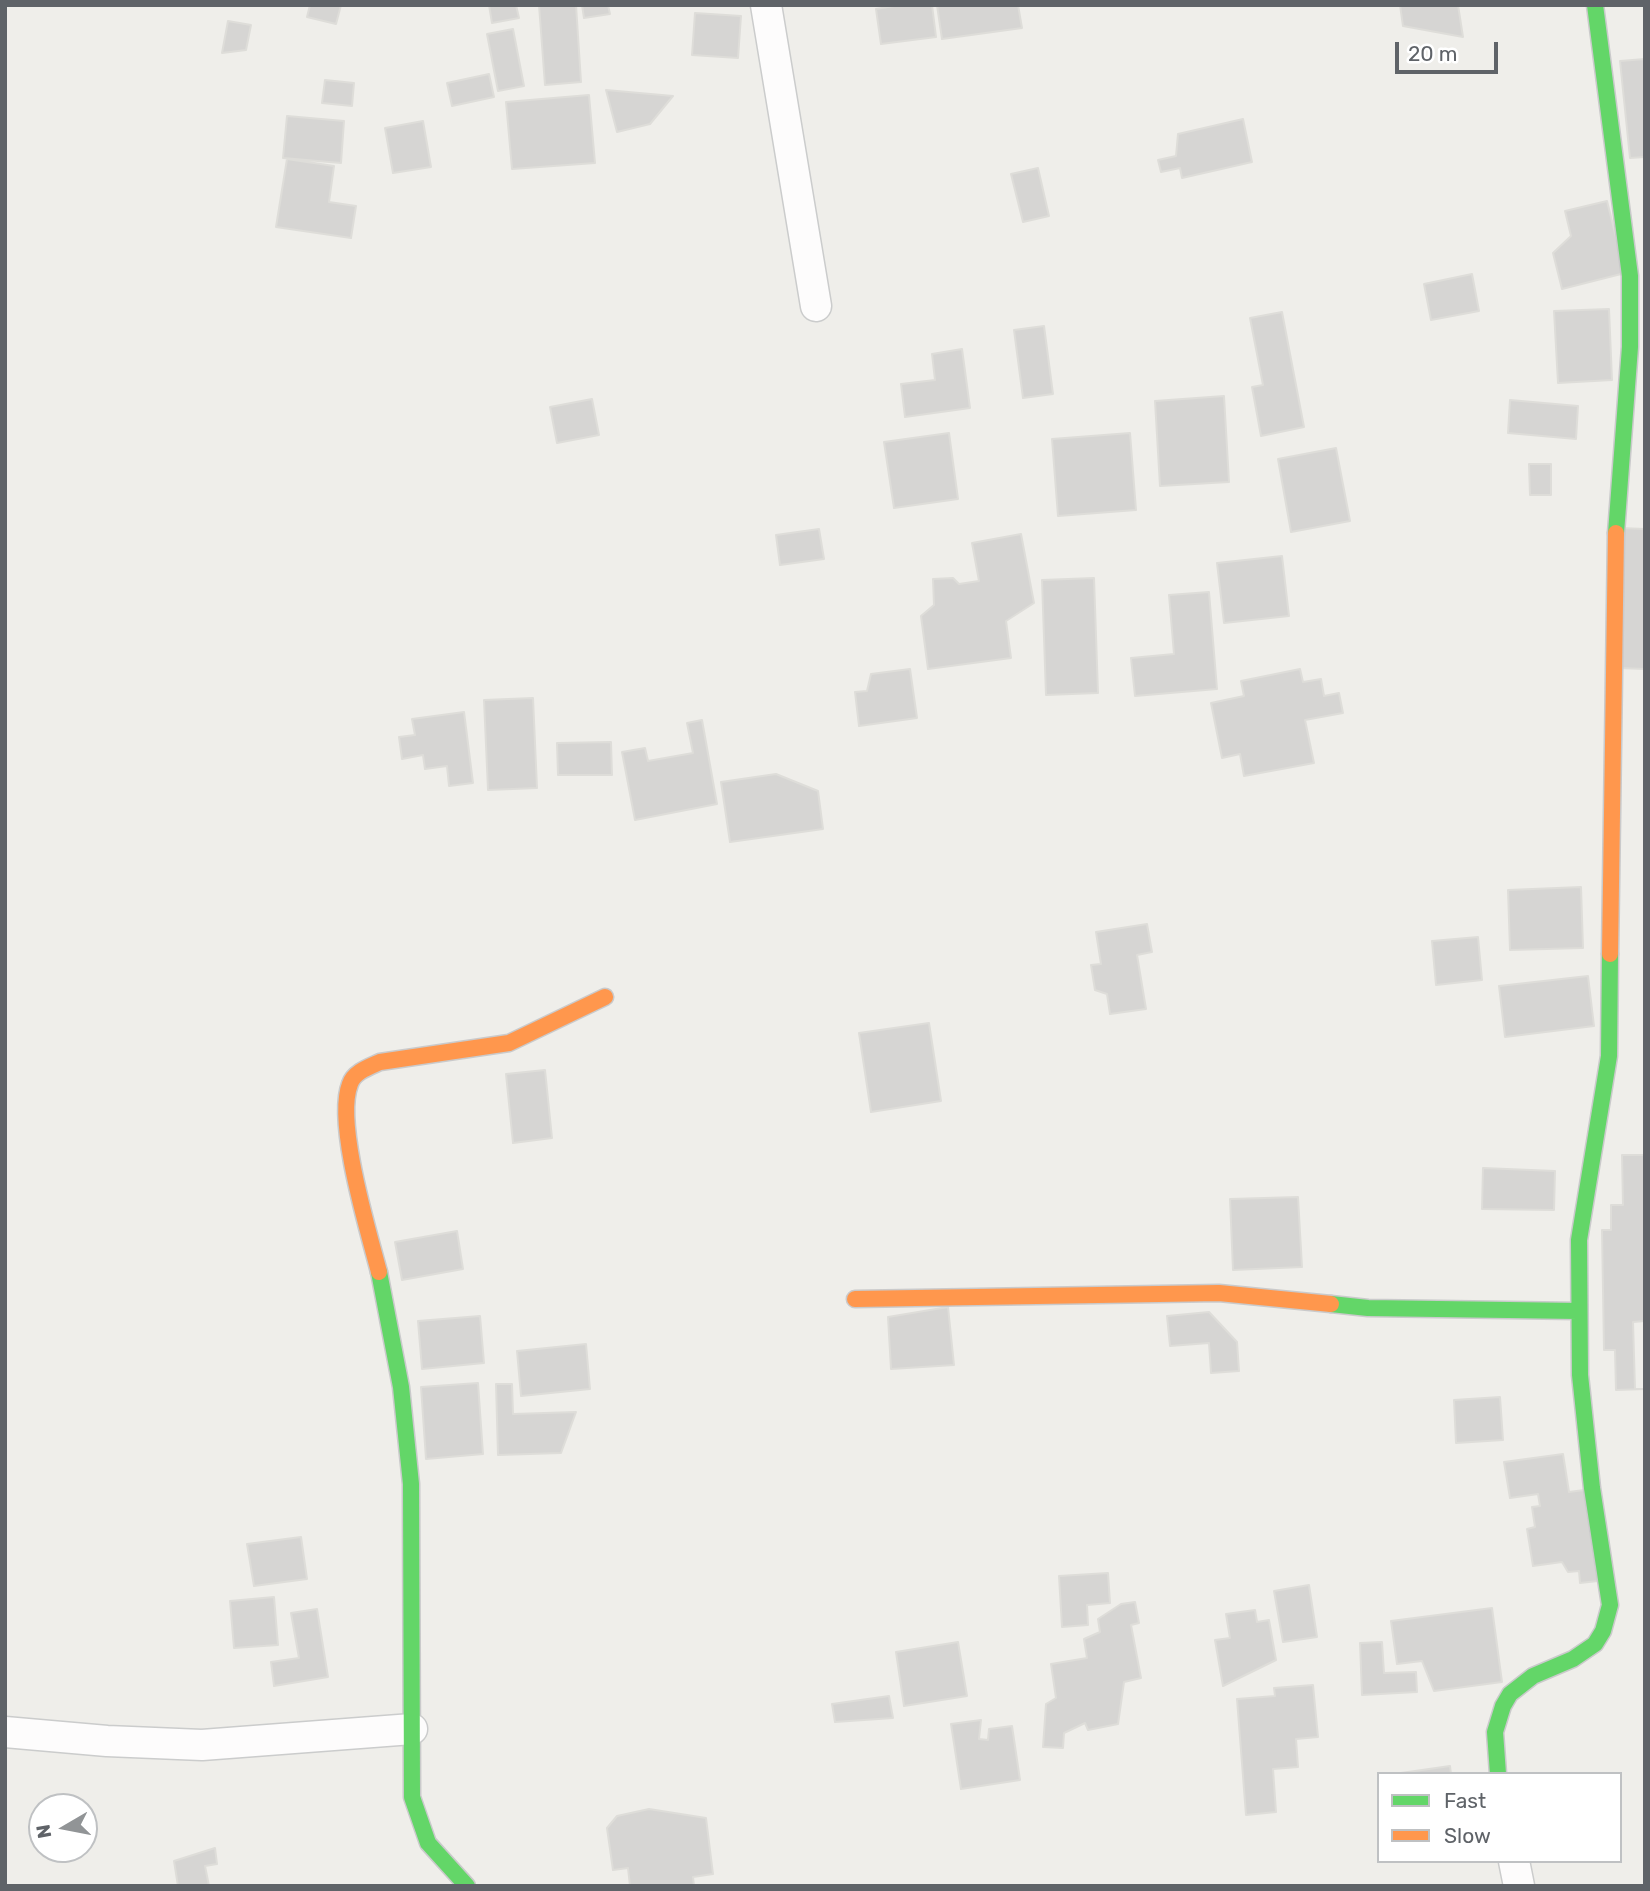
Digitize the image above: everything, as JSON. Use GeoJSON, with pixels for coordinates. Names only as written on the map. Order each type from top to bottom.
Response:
{"type":"FeatureCollection","features":[{"type":"Feature","properties":{"kind":"street"},"geometry":{"type":"LineString","coordinates":[[766,5],[816,306]]}},
{"type":"Feature","properties":{"kind":"street"},"geometry":{"type":"LineString","coordinates":[[1498,1772],[1493,1748],[1496,1723],[1507,1697],[1530,1678],[1572,1660],[1596,1643],[1610,1605],[1580,1375],[1578,1240],[1609,1056],[1614,556],[1630,347],[1630,276],[1595,5]]}},
{"type":"Feature","properties":{"kind":"street"},"geometry":{"type":"LineString","coordinates":[[467,1886],[428,1843],[412,1797],[411,1483],[400,1385],[385,1303],[356,1179],[346,1113],[349,1084],[360,1071],[380,1062],[509,1043],[605,997]]}},
{"type":"Feature","properties":{"kind":"street"},"geometry":{"type":"LineString","coordinates":[[855,1299],[1219,1293],[1368,1308],[1578,1311]]}},
{"type":"Feature","properties":{"kind":"street"},"geometry":{"type":"LineString","coordinates":[[5,1732],[107,1741],[202,1745],[412,1729]]}},
{"type":"Feature","properties":{"kind":"street"},"geometry":{"type":"LineString","coordinates":[[1514,1863],[1518,1886]]}},
{"type":"Feature","properties":{"kind":"building"},"geometry":{"type":"Polygon","coordinates":[[[310,5],[341,5],[336,24],[307,17],[310,5]]]}},
{"type":"Feature","properties":{"kind":"building"},"geometry":{"type":"Polygon","coordinates":[[[489,5],[516,5],[519,18],[492,23],[489,5]]]}},
{"type":"Feature","properties":{"kind":"building"},"geometry":{"type":"Polygon","coordinates":[[[539,5],[576,5],[581,82],[545,85],[539,5]]]}},
{"type":"Feature","properties":{"kind":"building"},"geometry":{"type":"Polygon","coordinates":[[[582,5],[608,5],[610,14],[584,18],[582,5]]]}},
{"type":"Feature","properties":{"kind":"building"},"geometry":{"type":"Polygon","coordinates":[[[900,5],[932,5],[936,37],[881,44],[876,9],[900,5]]]}},
{"type":"Feature","properties":{"kind":"building"},"geometry":{"type":"Polygon","coordinates":[[[937,5],[1018,5],[1022,28],[942,39],[937,5]]]}},
{"type":"Feature","properties":{"kind":"building"},"geometry":{"type":"Polygon","coordinates":[[[1400,5],[1458,5],[1463,37],[1403,26],[1400,5]]]}},
{"type":"Feature","properties":{"kind":"building"},"geometry":{"type":"Polygon","coordinates":[[[695,13],[741,16],[738,58],[692,55],[695,13]]]}},
{"type":"Feature","properties":{"kind":"building"},"geometry":{"type":"Polygon","coordinates":[[[228,21],[251,25],[246,50],[222,53],[228,21]]]}},
{"type":"Feature","properties":{"kind":"building"},"geometry":{"type":"Polygon","coordinates":[[[513,29],[524,86],[498,91],[487,34],[513,29]]]}},
{"type":"Feature","properties":{"kind":"building"},"geometry":{"type":"Polygon","coordinates":[[[1645,59],[1645,157],[1630,158],[1620,61],[1645,59]]]}},
{"type":"Feature","properties":{"kind":"building"},"geometry":{"type":"Polygon","coordinates":[[[489,74],[494,97],[452,106],[447,83],[489,74]]]}},
{"type":"Feature","properties":{"kind":"building"},"geometry":{"type":"Polygon","coordinates":[[[325,80],[354,83],[352,106],[322,103],[325,80]]]}},
{"type":"Feature","properties":{"kind":"building"},"geometry":{"type":"Polygon","coordinates":[[[606,90],[673,96],[650,124],[617,132],[606,90]]]}},
{"type":"Feature","properties":{"kind":"building"},"geometry":{"type":"Polygon","coordinates":[[[589,95],[595,163],[512,169],[506,102],[589,95]]]}},
{"type":"Feature","properties":{"kind":"building"},"geometry":{"type":"Polygon","coordinates":[[[287,116],[344,121],[341,163],[283,158],[287,116]]]}},
{"type":"Feature","properties":{"kind":"building"},"geometry":{"type":"Polygon","coordinates":[[[1243,119],[1252,162],[1182,178],[1180,168],[1161,172],[1158,160],[1176,156],[1178,134],[1243,119]]]}},
{"type":"Feature","properties":{"kind":"building"},"geometry":{"type":"Polygon","coordinates":[[[423,121],[431,167],[393,173],[385,128],[423,121]]]}},
{"type":"Feature","properties":{"kind":"building"},"geometry":{"type":"Polygon","coordinates":[[[287,159],[334,166],[329,202],[356,206],[351,238],[276,227],[287,159]]]}},
{"type":"Feature","properties":{"kind":"building"},"geometry":{"type":"Polygon","coordinates":[[[1038,168],[1049,216],[1023,222],[1011,174],[1038,168]]]}},
{"type":"Feature","properties":{"kind":"building"},"geometry":{"type":"Polygon","coordinates":[[[1607,201],[1625,273],[1562,289],[1553,253],[1571,236],[1565,211],[1607,201]]]}},
{"type":"Feature","properties":{"kind":"building"},"geometry":{"type":"Polygon","coordinates":[[[1472,274],[1479,311],[1431,320],[1424,284],[1472,274]]]}},
{"type":"Feature","properties":{"kind":"building"},"geometry":{"type":"Polygon","coordinates":[[[1609,309],[1612,380],[1558,383],[1554,311],[1609,309]]]}},
{"type":"Feature","properties":{"kind":"building"},"geometry":{"type":"Polygon","coordinates":[[[1282,312],[1304,427],[1261,436],[1252,387],[1263,385],[1250,318],[1282,312]]]}},
{"type":"Feature","properties":{"kind":"building"},"geometry":{"type":"Polygon","coordinates":[[[1044,326],[1053,394],[1023,398],[1014,330],[1044,326]]]}},
{"type":"Feature","properties":{"kind":"building"},"geometry":{"type":"Polygon","coordinates":[[[962,349],[970,408],[905,417],[901,384],[935,380],[932,354],[962,349]]]}},
{"type":"Feature","properties":{"kind":"building"},"geometry":{"type":"Polygon","coordinates":[[[1224,396],[1229,482],[1160,486],[1155,401],[1224,396]]]}},
{"type":"Feature","properties":{"kind":"building"},"geometry":{"type":"Polygon","coordinates":[[[592,399],[599,435],[557,443],[550,407],[592,399]]]}},
{"type":"Feature","properties":{"kind":"building"},"geometry":{"type":"Polygon","coordinates":[[[1510,400],[1578,406],[1576,439],[1508,433],[1510,400]]]}},
{"type":"Feature","properties":{"kind":"building"},"geometry":{"type":"Polygon","coordinates":[[[949,433],[958,499],[894,508],[884,442],[949,433]]]}},
{"type":"Feature","properties":{"kind":"building"},"geometry":{"type":"Polygon","coordinates":[[[1130,433],[1136,510],[1058,516],[1052,439],[1130,433]]]}},
{"type":"Feature","properties":{"kind":"building"},"geometry":{"type":"Polygon","coordinates":[[[1336,448],[1350,521],[1291,532],[1278,459],[1336,448]]]}},
{"type":"Feature","properties":{"kind":"building"},"geometry":{"type":"Polygon","coordinates":[[[1529,464],[1551,464],[1551,495],[1530,495],[1529,464]]]}},
{"type":"Feature","properties":{"kind":"building"},"geometry":{"type":"Polygon","coordinates":[[[1620,528],[1645,529],[1645,669],[1619,668],[1620,528]]]}},
{"type":"Feature","properties":{"kind":"building"},"geometry":{"type":"Polygon","coordinates":[[[819,529],[824,559],[780,565],[776,535],[819,529]]]}},
{"type":"Feature","properties":{"kind":"building"},"geometry":{"type":"Polygon","coordinates":[[[1021,534],[1034,603],[1006,621],[1011,658],[928,669],[921,616],[934,605],[933,579],[953,578],[959,584],[979,581],[972,543],[1021,534]]]}},
{"type":"Feature","properties":{"kind":"building"},"geometry":{"type":"Polygon","coordinates":[[[1282,556],[1289,616],[1224,623],[1217,563],[1282,556]]]}},
{"type":"Feature","properties":{"kind":"building"},"geometry":{"type":"Polygon","coordinates":[[[1094,578],[1098,693],[1046,695],[1042,580],[1094,578]]]}},
{"type":"Feature","properties":{"kind":"building"},"geometry":{"type":"Polygon","coordinates":[[[1209,592],[1217,689],[1135,696],[1131,658],[1174,654],[1169,595],[1209,592]]]}},
{"type":"Feature","properties":{"kind":"building"},"geometry":{"type":"Polygon","coordinates":[[[910,669],[917,718],[859,726],[855,692],[867,691],[871,674],[910,669]]]}},
{"type":"Feature","properties":{"kind":"building"},"geometry":{"type":"Polygon","coordinates":[[[1300,669],[1303,682],[1321,679],[1324,696],[1339,693],[1343,713],[1305,720],[1314,763],[1244,776],[1240,754],[1222,758],[1211,703],[1244,696],[1241,681],[1300,669]]]}},
{"type":"Feature","properties":{"kind":"building"},"geometry":{"type":"Polygon","coordinates":[[[533,698],[537,788],[488,790],[484,700],[533,698]]]}},
{"type":"Feature","properties":{"kind":"building"},"geometry":{"type":"Polygon","coordinates":[[[464,712],[473,783],[449,786],[447,766],[425,769],[423,755],[402,759],[399,737],[415,735],[412,719],[464,712]]]}},
{"type":"Feature","properties":{"kind":"building"},"geometry":{"type":"Polygon","coordinates":[[[702,720],[717,804],[635,820],[622,752],[645,748],[648,761],[693,753],[687,723],[702,720]]]}},
{"type":"Feature","properties":{"kind":"building"},"geometry":{"type":"Polygon","coordinates":[[[611,742],[612,775],[558,775],[557,743],[611,742]]]}},
{"type":"Feature","properties":{"kind":"building"},"geometry":{"type":"Polygon","coordinates":[[[776,774],[818,791],[823,829],[730,842],[721,782],[776,774]]]}},
{"type":"Feature","properties":{"kind":"building"},"geometry":{"type":"Polygon","coordinates":[[[1581,887],[1583,948],[1510,950],[1508,890],[1581,887]]]}},
{"type":"Feature","properties":{"kind":"building"},"geometry":{"type":"Polygon","coordinates":[[[1147,924],[1152,952],[1137,955],[1146,1009],[1110,1014],[1107,994],[1095,990],[1091,965],[1101,964],[1096,932],[1147,924]]]}},
{"type":"Feature","properties":{"kind":"building"},"geometry":{"type":"Polygon","coordinates":[[[1478,937],[1482,980],[1436,985],[1432,941],[1478,937]]]}},
{"type":"Feature","properties":{"kind":"building"},"geometry":{"type":"Polygon","coordinates":[[[1588,976],[1594,1026],[1505,1037],[1499,986],[1588,976]]]}},
{"type":"Feature","properties":{"kind":"building"},"geometry":{"type":"Polygon","coordinates":[[[929,1023],[941,1101],[871,1112],[859,1033],[929,1023]]]}},
{"type":"Feature","properties":{"kind":"building"},"geometry":{"type":"Polygon","coordinates":[[[545,1070],[552,1138],[513,1143],[506,1074],[545,1070]]]}},
{"type":"Feature","properties":{"kind":"building"},"geometry":{"type":"Polygon","coordinates":[[[1622,1155],[1645,1155],[1645,1321],[1633,1322],[1635,1389],[1645,1389],[1616,1390],[1615,1350],[1604,1350],[1602,1230],[1611,1230],[1611,1205],[1623,1205],[1622,1155]]]}},
{"type":"Feature","properties":{"kind":"building"},"geometry":{"type":"Polygon","coordinates":[[[1483,1168],[1555,1171],[1554,1210],[1482,1209],[1483,1168]]]}},
{"type":"Feature","properties":{"kind":"building"},"geometry":{"type":"Polygon","coordinates":[[[1298,1197],[1302,1267],[1233,1270],[1230,1199],[1298,1197]]]}},
{"type":"Feature","properties":{"kind":"building"},"geometry":{"type":"Polygon","coordinates":[[[457,1231],[463,1269],[402,1280],[395,1242],[457,1231]]]}},
{"type":"Feature","properties":{"kind":"building"},"geometry":{"type":"Polygon","coordinates":[[[948,1307],[954,1365],[891,1369],[888,1317],[948,1307]]]}},
{"type":"Feature","properties":{"kind":"building"},"geometry":{"type":"Polygon","coordinates":[[[1209,1312],[1237,1342],[1239,1371],[1211,1373],[1209,1343],[1170,1346],[1167,1316],[1209,1312]]]}},
{"type":"Feature","properties":{"kind":"building"},"geometry":{"type":"Polygon","coordinates":[[[480,1316],[484,1363],[422,1369],[418,1321],[480,1316]]]}},
{"type":"Feature","properties":{"kind":"building"},"geometry":{"type":"Polygon","coordinates":[[[586,1344],[590,1389],[521,1396],[517,1351],[586,1344]]]}},
{"type":"Feature","properties":{"kind":"building"},"geometry":{"type":"Polygon","coordinates":[[[478,1383],[483,1454],[426,1459],[421,1387],[478,1383]]]}},
{"type":"Feature","properties":{"kind":"building"},"geometry":{"type":"Polygon","coordinates":[[[496,1384],[512,1384],[513,1414],[576,1412],[561,1453],[498,1455],[496,1384]]]}},
{"type":"Feature","properties":{"kind":"building"},"geometry":{"type":"Polygon","coordinates":[[[1500,1397],[1503,1440],[1456,1443],[1454,1400],[1500,1397]]]}},
{"type":"Feature","properties":{"kind":"building"},"geometry":{"type":"Polygon","coordinates":[[[1563,1454],[1569,1492],[1584,1490],[1598,1581],[1580,1583],[1579,1571],[1568,1572],[1562,1562],[1533,1566],[1527,1529],[1535,1527],[1532,1507],[1540,1506],[1538,1494],[1510,1498],[1504,1462],[1563,1454]]]}},
{"type":"Feature","properties":{"kind":"building"},"geometry":{"type":"Polygon","coordinates":[[[301,1537],[307,1579],[254,1586],[247,1544],[301,1537]]]}},
{"type":"Feature","properties":{"kind":"building"},"geometry":{"type":"Polygon","coordinates":[[[1108,1573],[1110,1603],[1087,1605],[1088,1625],[1062,1627],[1059,1576],[1108,1573]]]}},
{"type":"Feature","properties":{"kind":"building"},"geometry":{"type":"Polygon","coordinates":[[[1309,1585],[1317,1637],[1283,1642],[1274,1591],[1309,1585]]]}},
{"type":"Feature","properties":{"kind":"building"},"geometry":{"type":"Polygon","coordinates":[[[274,1597],[278,1645],[234,1648],[230,1601],[274,1597]]]}},
{"type":"Feature","properties":{"kind":"building"},"geometry":{"type":"Polygon","coordinates":[[[1135,1602],[1139,1623],[1131,1625],[1141,1678],[1124,1682],[1118,1724],[1088,1730],[1085,1723],[1064,1733],[1063,1748],[1043,1747],[1046,1704],[1056,1698],[1051,1664],[1087,1658],[1084,1639],[1100,1632],[1098,1619],[1121,1604],[1135,1602]]]}},
{"type":"Feature","properties":{"kind":"building"},"geometry":{"type":"Polygon","coordinates":[[[1492,1608],[1502,1682],[1434,1691],[1422,1661],[1397,1664],[1391,1621],[1492,1608]]]}},
{"type":"Feature","properties":{"kind":"building"},"geometry":{"type":"Polygon","coordinates":[[[317,1609],[328,1677],[274,1686],[271,1662],[299,1658],[291,1613],[317,1609]]]}},
{"type":"Feature","properties":{"kind":"building"},"geometry":{"type":"Polygon","coordinates":[[[1255,1610],[1257,1622],[1269,1620],[1276,1660],[1223,1686],[1215,1640],[1230,1638],[1226,1614],[1255,1610]]]}},
{"type":"Feature","properties":{"kind":"building"},"geometry":{"type":"Polygon","coordinates":[[[958,1642],[967,1696],[904,1706],[896,1652],[958,1642]]]}},
{"type":"Feature","properties":{"kind":"building"},"geometry":{"type":"Polygon","coordinates":[[[1382,1642],[1384,1673],[1416,1672],[1417,1692],[1362,1695],[1360,1643],[1382,1642]]]}},
{"type":"Feature","properties":{"kind":"building"},"geometry":{"type":"Polygon","coordinates":[[[1313,1685],[1318,1737],[1296,1739],[1298,1767],[1273,1769],[1276,1812],[1246,1815],[1237,1699],[1275,1696],[1274,1688],[1313,1685]]]}},
{"type":"Feature","properties":{"kind":"building"},"geometry":{"type":"Polygon","coordinates":[[[889,1696],[893,1718],[835,1722],[832,1704],[889,1696]]]}},
{"type":"Feature","properties":{"kind":"building"},"geometry":{"type":"Polygon","coordinates":[[[981,1720],[979,1739],[988,1740],[989,1729],[1012,1726],[1020,1780],[961,1789],[951,1724],[981,1720]]]}},
{"type":"Feature","properties":{"kind":"building"},"geometry":{"type":"Polygon","coordinates":[[[1450,1766],[1451,1772],[1408,1772],[1450,1766]]]}},
{"type":"Feature","properties":{"kind":"building"},"geometry":{"type":"Polygon","coordinates":[[[649,1809],[706,1818],[713,1874],[693,1877],[694,1886],[630,1886],[628,1868],[613,1870],[607,1828],[617,1816],[649,1809]]]}},
{"type":"Feature","properties":{"kind":"building"},"geometry":{"type":"Polygon","coordinates":[[[215,1848],[217,1864],[205,1866],[209,1886],[178,1886],[174,1861],[215,1848]]]}},
{"type":"Feature","properties":{"kind":"traffic: fast"},"geometry":{"type":"LineString","coordinates":[[1595,5],[1630,276],[1630,347],[1616,533]]}},
{"type":"Feature","properties":{"kind":"traffic: fast"},"geometry":{"type":"LineString","coordinates":[[1498,1772],[1495,1732],[1503,1706],[1510,1694],[1533,1676],[1573,1659],[1595,1644],[1603,1631],[1610,1605],[1592,1488],[1580,1375],[1579,1240],[1609,1056],[1610,954]]}},
{"type":"Feature","properties":{"kind":"traffic: fast"},"geometry":{"type":"LineString","coordinates":[[379,1272],[401,1387],[411,1484],[412,1797],[428,1843],[467,1886]]}},
{"type":"Feature","properties":{"kind":"traffic: fast"},"geometry":{"type":"LineString","coordinates":[[1331,1304],[1368,1308],[1578,1311]]}},
{"type":"Feature","properties":{"kind":"traffic: slow"},"geometry":{"type":"LineString","coordinates":[[1610,954],[1616,533]]}},
{"type":"Feature","properties":{"kind":"traffic: slow"},"geometry":{"type":"LineString","coordinates":[[379,1272],[350,1149],[346,1101],[355,1076],[380,1062],[509,1043],[605,997]]}},
{"type":"Feature","properties":{"kind":"traffic: slow"},"geometry":{"type":"LineString","coordinates":[[855,1299],[1219,1293],[1331,1304]]}}]}
